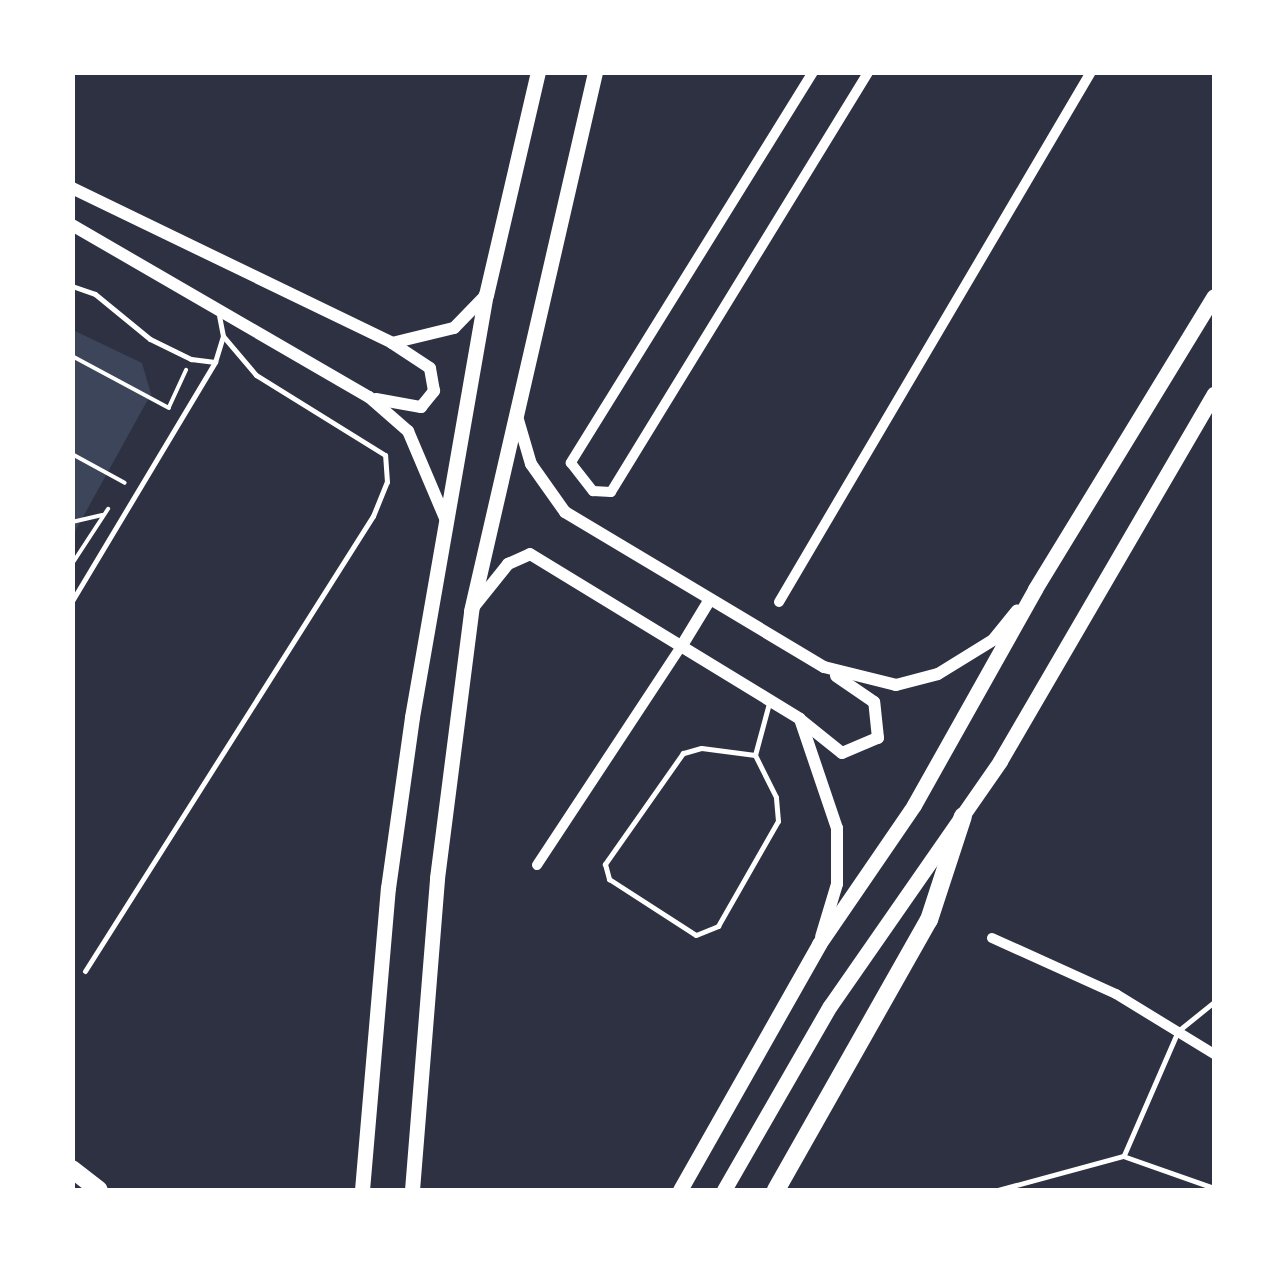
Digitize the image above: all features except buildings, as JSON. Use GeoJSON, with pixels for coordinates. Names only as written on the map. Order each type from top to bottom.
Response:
{"type":"FeatureCollection","features":[{"type":"Feature","properties":{"kind":"highway"},"geometry":{"type":"LineString","coordinates":[[776,1190],[929,920],[962,816]]}},
{"type":"Feature","properties":{"kind":"highway"},"geometry":{"type":"LineString","coordinates":[[72,1169],[99,1190]]}},
{"type":"Feature","properties":{"kind":"main road"},"geometry":{"type":"LineString","coordinates":[[362,1190],[388,888],[445,518],[486,295],[538,72]]}},
{"type":"Feature","properties":{"kind":"main road"},"geometry":{"type":"LineString","coordinates":[[412,1190],[437,878],[471,611],[595,72]]}},
{"type":"Feature","properties":{"kind":"main road"},"geometry":{"type":"LineString","coordinates":[[680,1190],[819,944],[914,805],[1035,589],[1214,296]]}},
{"type":"Feature","properties":{"kind":"main road"},"geometry":{"type":"LineString","coordinates":[[724,1190],[830,1006],[962,816],[1214,394]]}},
{"type":"Feature","properties":{"kind":"street"},"geometry":{"type":"LineString","coordinates":[[813,72],[571,463],[582,484],[611,492],[868,72]]}},
{"type":"Feature","properties":{"kind":"street"},"geometry":{"type":"LineString","coordinates":[[779,602],[1090,73]]}},
{"type":"Feature","properties":{"kind":"street"},"geometry":{"type":"LineString","coordinates":[[72,188],[392,344],[430,368],[434,391],[421,408],[369,397]]}},
{"type":"Feature","properties":{"kind":"street"},"geometry":{"type":"LineString","coordinates":[[72,225],[369,397],[408,432],[445,518]]}},
{"type":"Feature","properties":{"kind":"street"},"geometry":{"type":"LineString","coordinates":[[392,344],[454,328],[486,295]]}},
{"type":"Feature","properties":{"kind":"street"},"geometry":{"type":"LineString","coordinates":[[471,611],[508,564],[530,554],[800,720],[842,753],[878,738],[874,702],[564,512],[531,464],[516,412]]}},
{"type":"Feature","properties":{"kind":"street"},"geometry":{"type":"LineString","coordinates":[[824,668],[896,685],[938,674],[994,640],[1035,589]]}},
{"type":"Feature","properties":{"kind":"street"},"geometry":{"type":"LineString","coordinates":[[537,865],[710,600]]}},
{"type":"Feature","properties":{"kind":"street"},"geometry":{"type":"LineString","coordinates":[[800,720],[837,828],[837,884],[819,944]]}},
{"type":"Feature","properties":{"kind":"street"},"geometry":{"type":"LineString","coordinates":[[992,938],[1178,1031],[1214,1054]]}},
{"type":"Feature","properties":{"kind":"lane"},"geometry":{"type":"LineString","coordinates":[[72,286],[95,294],[126,323],[192,359],[215,362]]}},
{"type":"Feature","properties":{"kind":"lane"},"geometry":{"type":"LineString","coordinates":[[72,601],[215,362],[222,336],[218,308]]}},
{"type":"Feature","properties":{"kind":"lane"},"geometry":{"type":"LineString","coordinates":[[85,970],[373,516],[387,482],[385,455],[256,375],[222,336]]}},
{"type":"Feature","properties":{"kind":"lane"},"geometry":{"type":"LineString","coordinates":[[755,755],[701,748],[683,754],[604,864],[608,879],[696,935],[708,935],[778,822],[776,797],[755,755],[769,702]]}},
{"type":"Feature","properties":{"kind":"lane"},"geometry":{"type":"LineString","coordinates":[[1123,1156],[1178,1031],[1214,1002]]}},
{"type":"Feature","properties":{"kind":"lane"},"geometry":{"type":"LineString","coordinates":[[998,1190],[1123,1156],[1214,1188]]}},
{"type":"Feature","properties":{"kind":"path"},"geometry":{"type":"LineString","coordinates":[[72,356],[168,408]]}},
{"type":"Feature","properties":{"kind":"path"},"geometry":{"type":"LineString","coordinates":[[160,423],[192,359]]}},
{"type":"Feature","properties":{"kind":"path"},"geometry":{"type":"LineString","coordinates":[[72,454],[125,483]]}},
{"type":"Feature","properties":{"kind":"path"},"geometry":{"type":"LineString","coordinates":[[73,560],[134,468]]}},
{"type":"Feature","properties":{"kind":"path"},"geometry":{"type":"LineString","coordinates":[[72,522],[104,514]]}},
{"type":"Feature","properties":{"kind":"shaded area"},"geometry":{"type":"Polygon","coordinates":[[[73,330],[142,363],[151,394],[73,535],[73,330]]]}}]}
